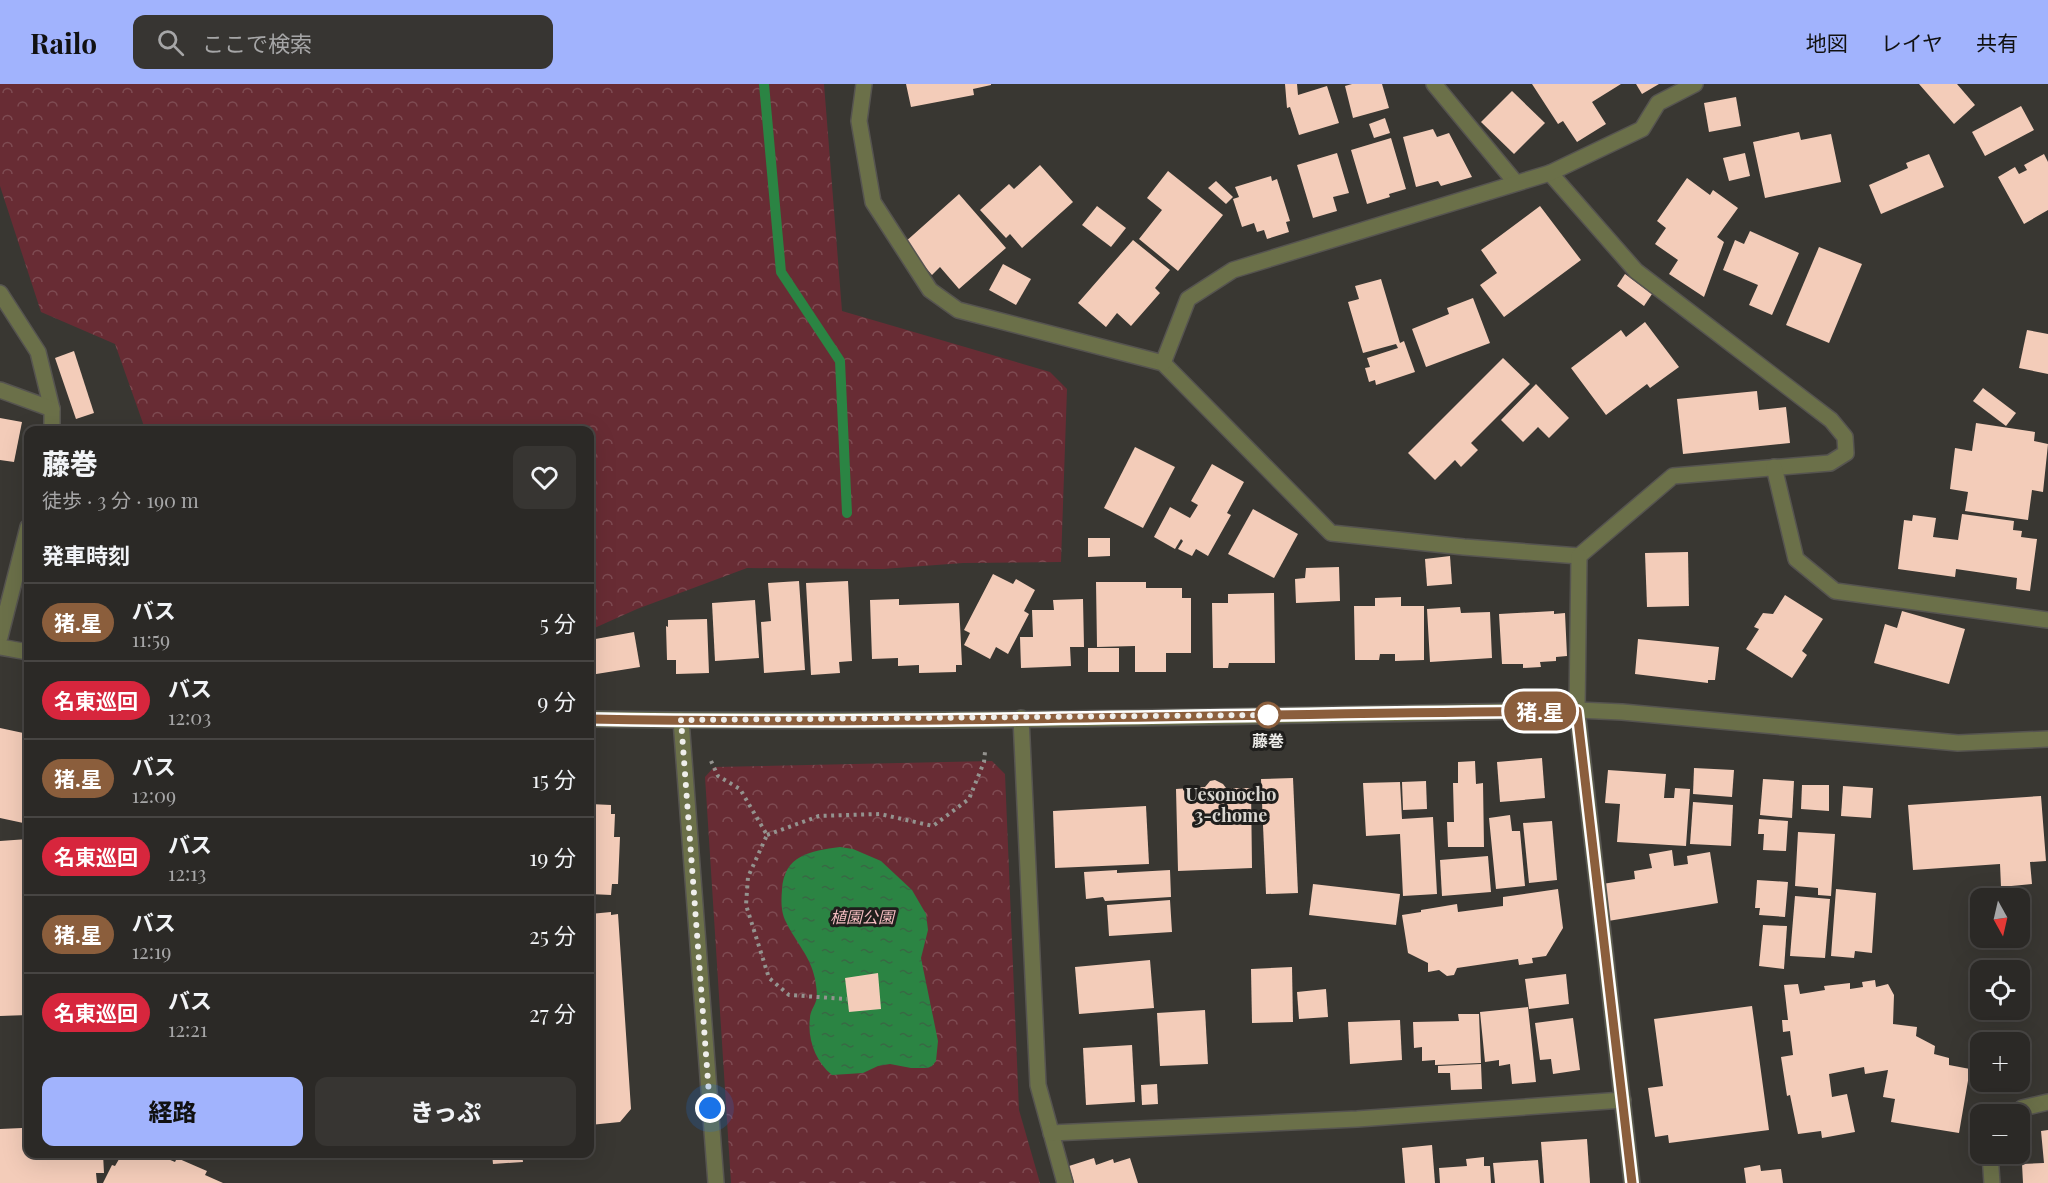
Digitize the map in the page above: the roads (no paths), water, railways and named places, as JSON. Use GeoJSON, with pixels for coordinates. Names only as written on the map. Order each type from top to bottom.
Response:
{"type":"FeatureCollection","features":[{"type":"Feature","properties":{"kind":"street"},"geometry":{"type":"LineString","coordinates":[[864,84],[859,121],[873,202],[930,290],[958,310],[1162,363],[1331,533],[1579,556],[1673,476],[1830,463],[1846,453],[1845,437],[1831,420],[1636,271],[1550,172]]}},
{"type":"Feature","properties":{"kind":"street"},"geometry":{"type":"LineString","coordinates":[[1434,84],[1516,183]]}},
{"type":"Feature","properties":{"kind":"street"},"geometry":{"type":"LineString","coordinates":[[1162,363],[1188,299],[1233,270],[1550,172],[1642,129],[1658,103],[1695,84]]}},
{"type":"Feature","properties":{"kind":"street"},"geometry":{"type":"LineString","coordinates":[[0,293],[38,352],[52,409],[52,426]]}},
{"type":"Feature","properties":{"kind":"street"},"geometry":{"type":"LineString","coordinates":[[0,390],[52,409]]}},
{"type":"Feature","properties":{"kind":"street"},"geometry":{"type":"LineString","coordinates":[[1774,466],[1796,559],[1835,591],[2048,620]]}},
{"type":"Feature","properties":{"kind":"street"},"geometry":{"type":"LineString","coordinates":[[0,637],[24,543]]}},
{"type":"Feature","properties":{"kind":"street"},"geometry":{"type":"LineString","coordinates":[[1579,556],[1577,711],[1632,1183]]}},
{"type":"Feature","properties":{"kind":"street"},"geometry":{"type":"LineString","coordinates":[[0,647],[24,651]]}},
{"type":"Feature","properties":{"kind":"street"},"geometry":{"type":"LineString","coordinates":[[594,718],[681,720],[1021,718],[1577,711],[1622,712],[1958,743],[2048,739]]}},
{"type":"Feature","properties":{"kind":"street"},"geometry":{"type":"LineString","coordinates":[[1021,718],[1038,1085],[1065,1183]]}},
{"type":"Feature","properties":{"kind":"street"},"geometry":{"type":"LineString","coordinates":[[681,720],[716,1183]]}},
{"type":"Feature","properties":{"kind":"street"},"geometry":{"type":"LineString","coordinates":[[1051,1133],[1357,1119],[1623,1100]]}},
{"type":"Feature","properties":{"kind":"street"},"geometry":{"type":"LineString","coordinates":[[2030,1106],[2048,1102]]}},
{"type":"Feature","properties":{"kind":"street"},"geometry":{"type":"LineString","coordinates":[[1991,1164],[1992,1183]]}},
{"type":"Feature","properties":{"kind":"water"},"geometry":{"type":"Polygon","coordinates":[[[840,847],[853,849],[881,861],[912,890],[926,914],[928,930],[921,958],[938,1041],[936,1061],[928,1068],[890,1064],[878,1066],[863,1073],[832,1075],[821,1064],[814,1050],[809,1026],[817,999],[815,979],[806,956],[784,918],[782,890],[784,878],[793,862],[809,853],[840,847]]]}},
{"type":"Feature","properties":{"kind":"waterway"},"geometry":{"type":"LineString","coordinates":[[764,84],[781,272],[840,361],[847,513]]}},
{"type":"Feature","properties":{"kind":"place","name":"藤巻"},"geometry":{"type":"Point","coordinates":[1268,715]}},
{"type":"Feature","properties":{"kind":"district","name":"Uesonocho 3-chome"},"geometry":{"type":"Point","coordinates":[1231,804]}},
{"type":"Feature","properties":{"kind":"park label","name":"植園公園"},"geometry":{"type":"Point","coordinates":[862,916]}}]}
